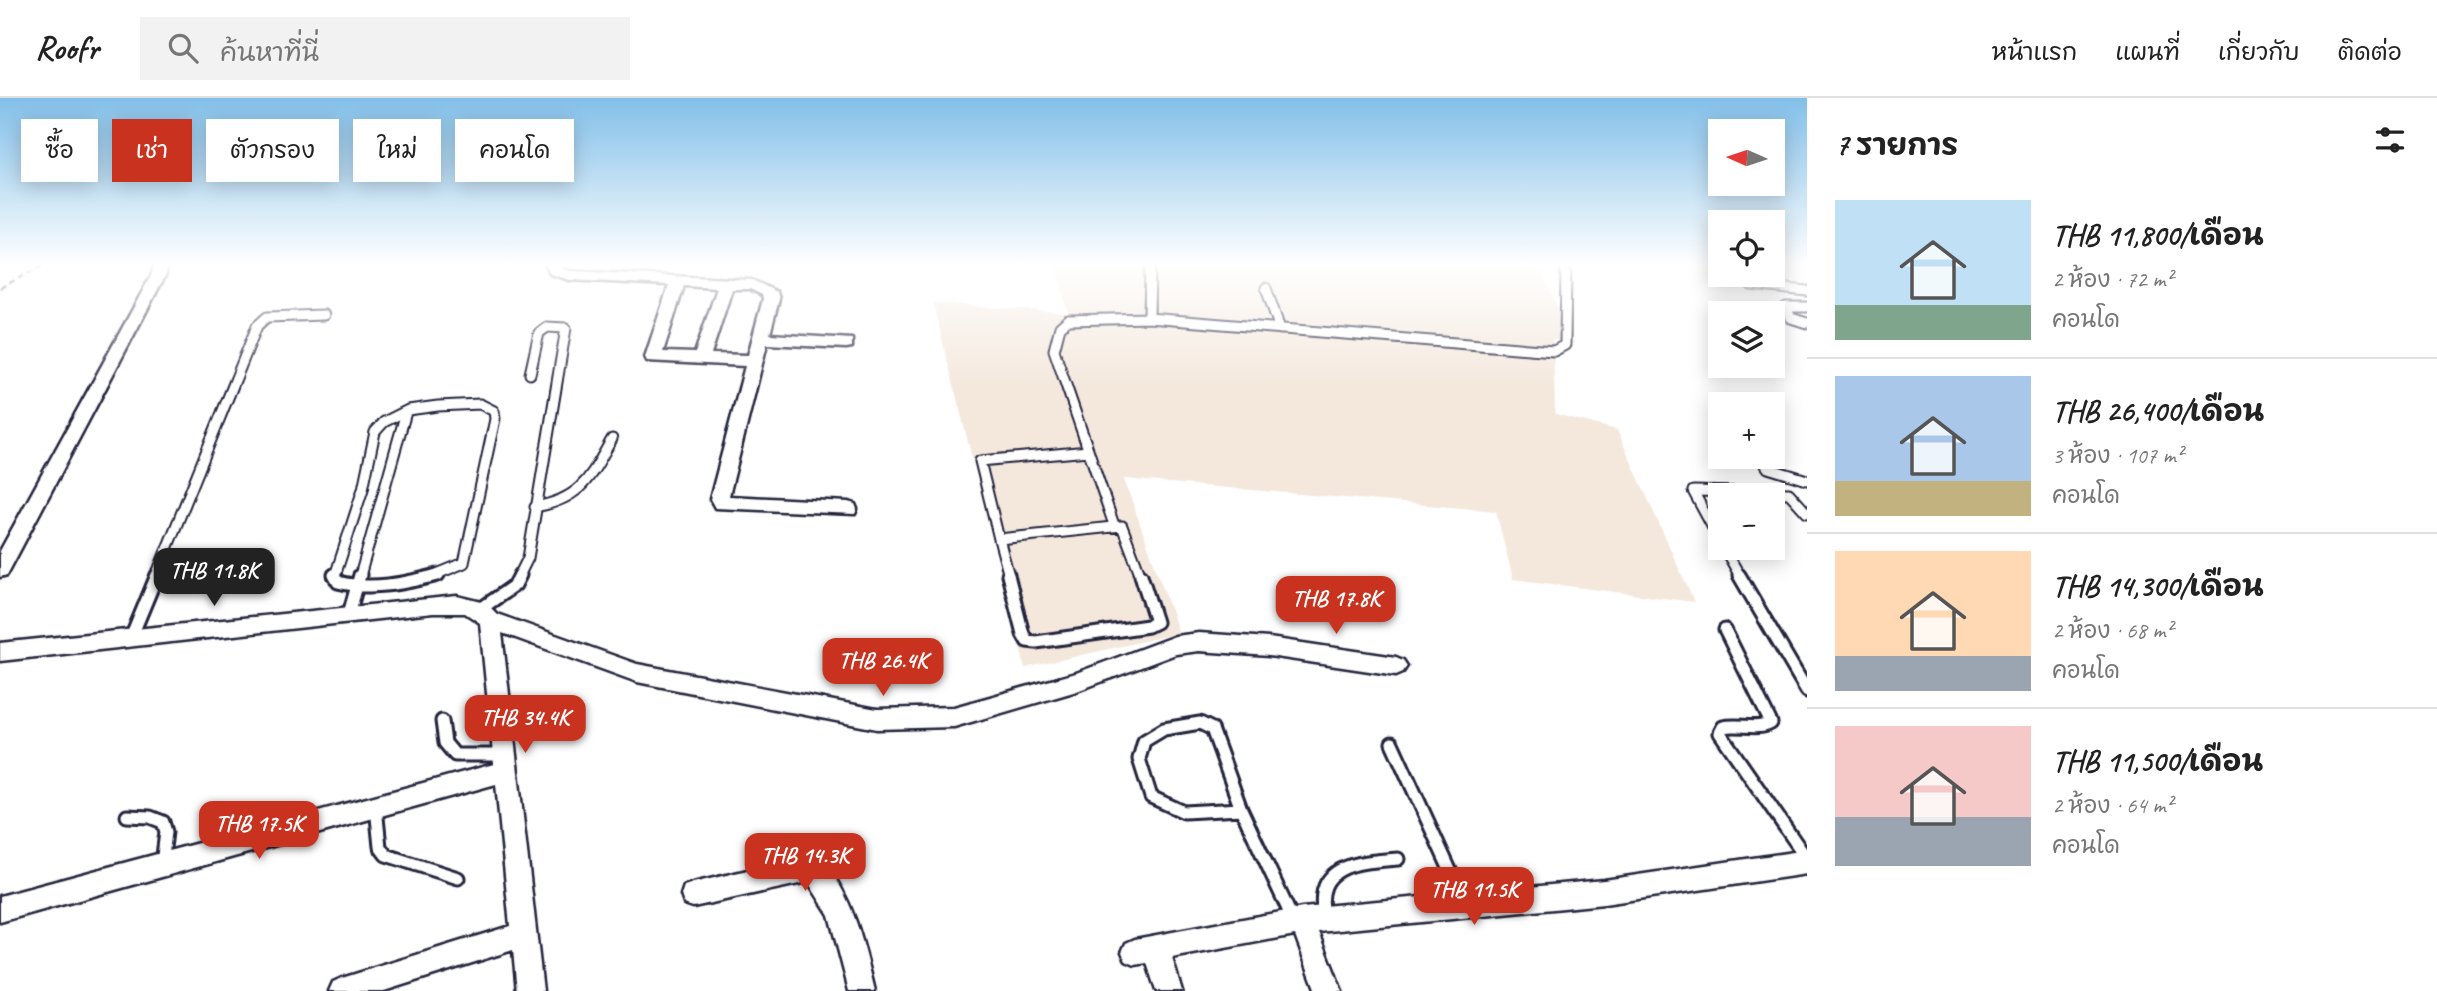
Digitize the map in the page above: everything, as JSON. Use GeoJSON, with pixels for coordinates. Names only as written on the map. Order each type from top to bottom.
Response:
{"type":"FeatureCollection","features":[{"type":"Feature","properties":{"kind":"street"},"geometry":{"type":"LineString","coordinates":[[0,569],[142,306]]}},
{"type":"Feature","properties":{"kind":"street"},"geometry":{"type":"LineString","coordinates":[[670,306],[653,357],[755,361]]}},
{"type":"Feature","properties":{"kind":"street"},"geometry":{"type":"LineString","coordinates":[[701,359],[719,306]]}},
{"type":"Feature","properties":{"kind":"street"},"geometry":{"type":"LineString","coordinates":[[769,306],[719,499],[722,503],[848,509]]}},
{"type":"Feature","properties":{"kind":"street"},"geometry":{"type":"LineString","coordinates":[[761,339],[846,343]]}},
{"type":"Feature","properties":{"kind":"street"},"geometry":{"type":"LineString","coordinates":[[0,652],[452,604],[486,614],[637,673],[877,719],[954,717],[1077,682],[1174,645],[1199,642],[1269,647],[1396,666]]}},
{"type":"Feature","properties":{"kind":"street"},"geometry":{"type":"LineString","coordinates":[[486,614],[530,991]]}},
{"type":"Feature","properties":{"kind":"street"},"geometry":{"type":"LineString","coordinates":[[0,909],[376,807],[504,763]]}},
{"type":"Feature","properties":{"kind":"street"},"geometry":{"type":"LineString","coordinates":[[1169,991],[1145,950],[1307,921],[1604,892],[1807,860]]}},
{"type":"Feature","properties":{"kind":"street"},"geometry":{"type":"LineString","coordinates":[[693,895],[802,869],[815,870],[823,880],[846,927],[862,991]]}},
{"type":"Feature","properties":{"kind":"street"},"geometry":{"type":"LineString","coordinates":[[1307,921],[1329,991]]}},
{"type":"Feature","properties":{"kind":"street"},"geometry":{"type":"LineString","coordinates":[[342,991],[524,934]]}},
{"type":"Feature","properties":{"kind":"lane"},"geometry":{"type":"LineString","coordinates":[[1149,306],[1149,318]]}},
{"type":"Feature","properties":{"kind":"lane"},"geometry":{"type":"LineString","coordinates":[[1272,306],[1280,329]]}},
{"type":"Feature","properties":{"kind":"lane"},"geometry":{"type":"LineString","coordinates":[[1114,525],[1054,350],[1060,327],[1068,320],[1100,317],[1149,318],[1554,351],[1565,345],[1565,306]]}},
{"type":"Feature","properties":{"kind":"lane"},"geometry":{"type":"LineString","coordinates":[[1807,307],[1786,307],[1791,318],[1807,323]]}},
{"type":"Feature","properties":{"kind":"lane"},"geometry":{"type":"LineString","coordinates":[[131,638],[257,326],[267,317],[324,315]]}},
{"type":"Feature","properties":{"kind":"lane"},"geometry":{"type":"LineString","coordinates":[[486,614],[522,576],[566,328],[547,327],[539,333],[530,374]]}},
{"type":"Feature","properties":{"kind":"lane"},"geometry":{"type":"LineString","coordinates":[[480,404],[494,411],[495,419],[470,548],[464,563],[454,572],[358,586],[338,582],[334,575],[336,565],[363,489],[375,432],[388,419],[406,412],[480,404]]}},
{"type":"Feature","properties":{"kind":"lane"},"geometry":{"type":"LineString","coordinates":[[349,614],[406,412]]}},
{"type":"Feature","properties":{"kind":"lane"},"geometry":{"type":"LineString","coordinates":[[535,507],[561,504],[572,498],[582,487],[612,439]]}},
{"type":"Feature","properties":{"kind":"lane"},"geometry":{"type":"LineString","coordinates":[[998,539],[1114,525],[1125,528],[1156,614],[1156,622],[1148,626],[1027,641],[998,539],[980,461],[1088,450]]}},
{"type":"Feature","properties":{"kind":"lane"},"geometry":{"type":"LineString","coordinates":[[1771,469],[1807,480]]}},
{"type":"Feature","properties":{"kind":"lane"},"geometry":{"type":"LineString","coordinates":[[1708,491],[1693,491],[1708,519]]}},
{"type":"Feature","properties":{"kind":"lane"},"geometry":{"type":"LineString","coordinates":[[1785,493],[1789,493],[1807,513]]}},
{"type":"Feature","properties":{"kind":"lane"},"geometry":{"type":"LineString","coordinates":[[1731,560],[1807,691]]}},
{"type":"Feature","properties":{"kind":"lane"},"geometry":{"type":"LineString","coordinates":[[1726,629],[1771,723],[1765,727],[1734,724],[1723,727],[1720,733],[1807,860]]}},
{"type":"Feature","properties":{"kind":"lane"},"geometry":{"type":"LineString","coordinates":[[442,722],[445,743],[455,755],[504,763]]}},
{"type":"Feature","properties":{"kind":"lane"},"geometry":{"type":"LineString","coordinates":[[1241,809],[1184,812],[1169,808],[1151,797],[1140,772],[1138,755],[1144,739],[1154,729],[1195,722],[1212,729],[1241,809],[1307,921],[1319,901],[1324,885],[1338,872],[1353,863],[1398,859]]}},
{"type":"Feature","properties":{"kind":"lane"},"geometry":{"type":"LineString","coordinates":[[1392,743],[1466,905]]}},
{"type":"Feature","properties":{"kind":"lane"},"geometry":{"type":"LineString","coordinates":[[376,807],[380,847],[386,855],[458,878]]}},
{"type":"Feature","properties":{"kind":"lane"},"geometry":{"type":"LineString","coordinates":[[127,816],[150,817],[163,822],[166,832],[162,864]]}},
{"type":"Feature","properties":{"kind":"shaded area"},"geometry":{"type":"Polygon","coordinates":[[[934,306],[1068,313],[1066,306],[1556,306],[1573,343],[1553,340],[1555,414],[1617,430],[1694,602],[1513,579],[1496,511],[1124,479],[1179,633],[1025,668],[934,306]]]}}]}
